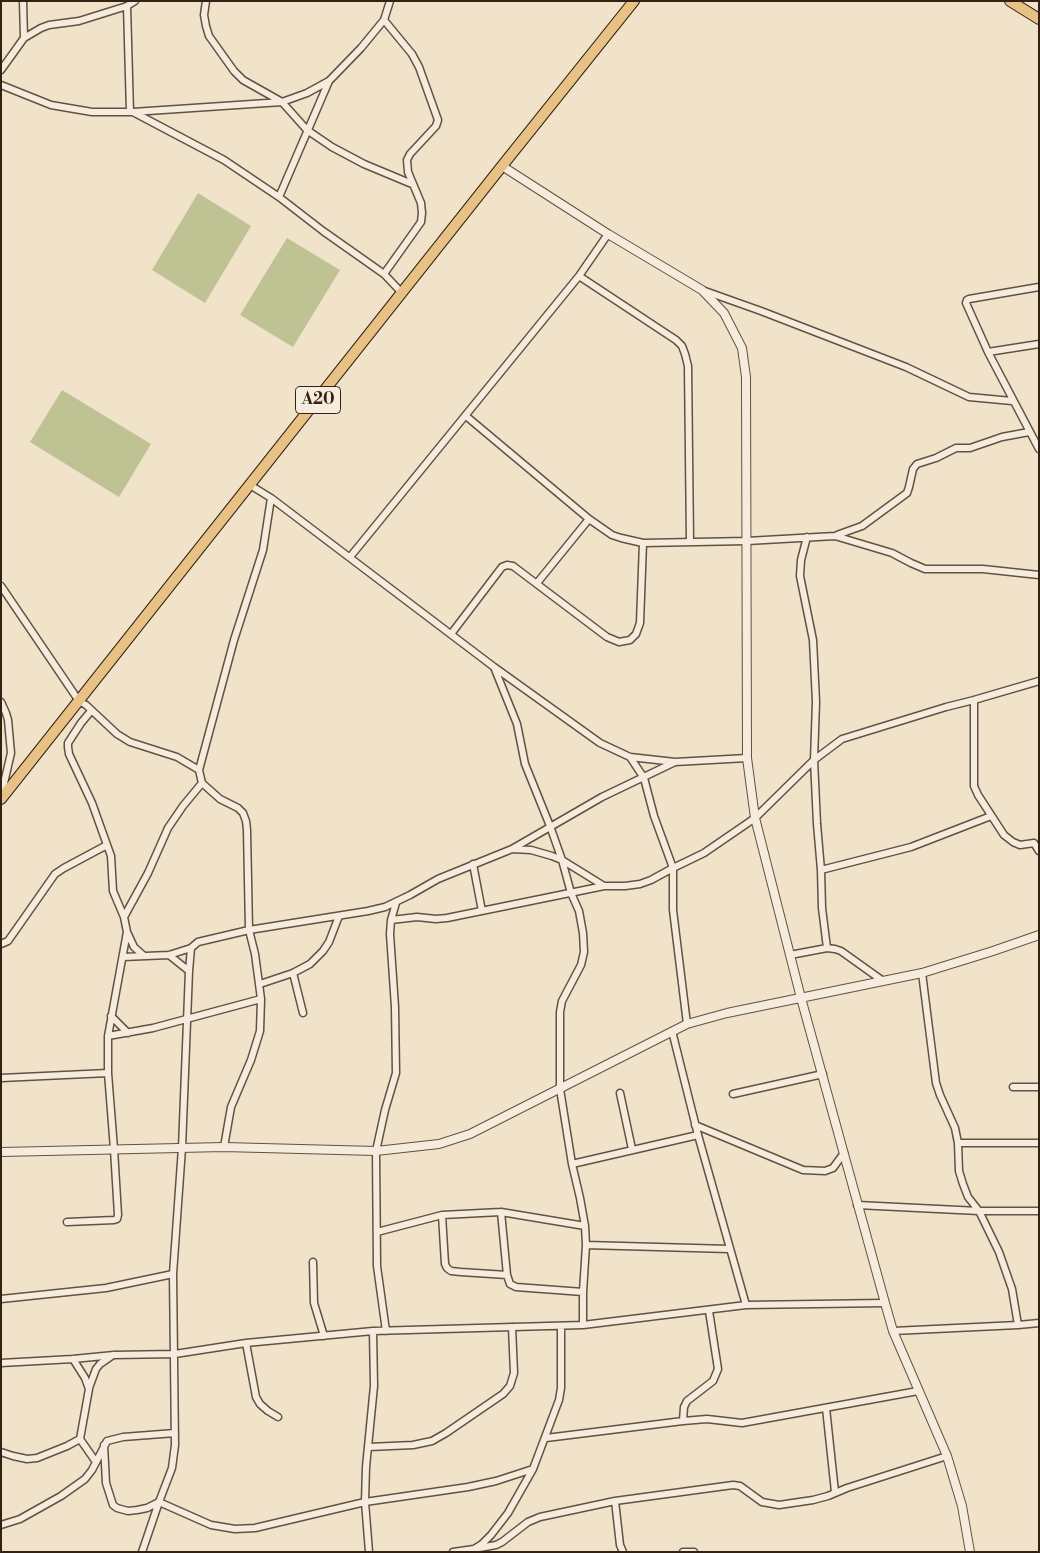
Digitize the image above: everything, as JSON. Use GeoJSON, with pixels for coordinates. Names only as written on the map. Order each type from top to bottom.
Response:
{"type":"FeatureCollection","features":[{"type":"Feature","properties":{"kind":"main road","name":"A20"},"geometry":{"type":"LineString","coordinates":[[1,798],[634,1]]}},
{"type":"Feature","properties":{"kind":"main road"},"geometry":{"type":"LineString","coordinates":[[1010,1],[1039,19]]}},
{"type":"Feature","properties":{"kind":"street"},"geometry":{"type":"LineString","coordinates":[[23,1],[24,38]]}},
{"type":"Feature","properties":{"kind":"street"},"geometry":{"type":"LineString","coordinates":[[1,70],[24,38],[41,28],[49,25],[79,21],[127,6],[135,1]]}},
{"type":"Feature","properties":{"kind":"street"},"geometry":{"type":"LineString","coordinates":[[206,1],[204,14],[209,36],[234,72],[243,80],[282,102],[307,130],[332,146],[364,164],[412,184]]}},
{"type":"Feature","properties":{"kind":"street"},"geometry":{"type":"LineString","coordinates":[[1,85],[51,105],[92,112],[132,112],[282,102],[307,93],[329,81],[361,48],[384,20],[390,1]]}},
{"type":"Feature","properties":{"kind":"street"},"geometry":{"type":"LineString","coordinates":[[127,6],[132,112]]}},
{"type":"Feature","properties":{"kind":"street"},"geometry":{"type":"LineString","coordinates":[[384,20],[412,54],[438,120],[436,126],[422,139],[407,160],[408,172],[421,203],[421,222],[384,274]]}},
{"type":"Feature","properties":{"kind":"street"},"geometry":{"type":"LineString","coordinates":[[279,197],[329,81]]}},
{"type":"Feature","properties":{"kind":"street"},"geometry":{"type":"LineString","coordinates":[[132,112],[224,160],[279,197],[384,274],[402,293]]}},
{"type":"Feature","properties":{"kind":"street"},"geometry":{"type":"LineString","coordinates":[[502,166],[608,234],[702,290],[906,367],[969,397],[1012,401]]}},
{"type":"Feature","properties":{"kind":"street"},"geometry":{"type":"LineString","coordinates":[[350,557],[579,276],[608,234]]}},
{"type":"Feature","properties":{"kind":"street"},"geometry":{"type":"LineString","coordinates":[[579,276],[676,340],[682,346],[688,366],[690,542]]}},
{"type":"Feature","properties":{"kind":"street"},"geometry":{"type":"LineString","coordinates":[[1039,287],[967,300],[967,306],[988,352],[1012,401],[1039,449]]}},
{"type":"Feature","properties":{"kind":"street"},"geometry":{"type":"LineString","coordinates":[[702,290],[718,306],[731,324],[742,348],[746,377],[747,758],[755,818],[801,998],[893,1331],[947,1456],[962,1506],[970,1552]]}},
{"type":"Feature","properties":{"kind":"street"},"geometry":{"type":"LineString","coordinates":[[988,352],[1039,344]]}},
{"type":"Feature","properties":{"kind":"street"},"geometry":{"type":"LineString","coordinates":[[466,416],[589,519],[612,535],[643,543],[747,541],[835,536],[862,526],[907,493],[912,469],[917,464],[936,458],[956,448],[970,448],[1002,437],[1029,432]]}},
{"type":"Feature","properties":{"kind":"street"},"geometry":{"type":"LineString","coordinates":[[250,485],[271,498],[350,557],[494,668],[600,743],[630,757],[675,762],[747,758]]}},
{"type":"Feature","properties":{"kind":"street"},"geometry":{"type":"LineString","coordinates":[[224,1147],[231,1107],[252,1060],[260,1030],[261,999],[250,930],[246,821],[243,813],[238,808],[220,799],[202,784],[199,770],[234,640],[263,550],[271,498]]}},
{"type":"Feature","properties":{"kind":"street"},"geometry":{"type":"LineString","coordinates":[[537,583],[589,519]]}},
{"type":"Feature","properties":{"kind":"street"},"geometry":{"type":"LineString","coordinates":[[835,536],[892,553],[926,569],[983,569],[1039,575]]}},
{"type":"Feature","properties":{"kind":"street"},"geometry":{"type":"LineString","coordinates":[[807,537],[801,560],[800,576],[813,640],[816,702],[814,760],[817,824],[822,870],[822,908],[827,948]]}},
{"type":"Feature","properties":{"kind":"street"},"geometry":{"type":"LineString","coordinates":[[451,634],[502,567],[512,566],[608,637],[619,642],[630,640],[636,634],[640,623],[643,543]]}},
{"type":"Feature","properties":{"kind":"street"},"geometry":{"type":"LineString","coordinates":[[1,586],[79,701],[117,734],[130,742],[177,756],[199,770]]}},
{"type":"Feature","properties":{"kind":"street"},"geometry":{"type":"LineString","coordinates":[[494,668],[517,724],[525,764],[562,860],[571,893],[579,911],[583,933],[584,952],[581,965],[562,1001],[560,1012],[560,1089],[572,1164],[585,1226],[583,1325]]}},
{"type":"Feature","properties":{"kind":"street"},"geometry":{"type":"LineString","coordinates":[[391,920],[422,917],[447,918],[604,886],[625,886],[651,880],[704,853],[755,818],[814,760],[842,739],[946,706],[1039,681]]}},
{"type":"Feature","properties":{"kind":"street"},"geometry":{"type":"LineString","coordinates":[[974,700],[974,786],[1004,836],[1020,845],[1037,841],[1039,851]]}},
{"type":"Feature","properties":{"kind":"street"},"geometry":{"type":"LineString","coordinates":[[1,702],[8,720],[11,753],[1,798]]}},
{"type":"Feature","properties":{"kind":"street"},"geometry":{"type":"LineString","coordinates":[[67,1222],[114,1220],[117,1219],[118,1214],[108,1073],[108,1036],[126,932],[124,917],[113,891],[110,856],[107,846],[92,803],[68,751],[68,743],[91,711]]}},
{"type":"Feature","properties":{"kind":"street"},"geometry":{"type":"LineString","coordinates":[[630,757],[644,778],[654,816],[672,868],[673,910],[687,1024]]}},
{"type":"Feature","properties":{"kind":"street"},"geometry":{"type":"LineString","coordinates":[[123,957],[169,955],[191,948],[196,943],[250,930],[368,911],[396,903],[438,879],[512,848],[602,797],[675,762]]}},
{"type":"Feature","properties":{"kind":"street"},"geometry":{"type":"LineString","coordinates":[[124,917],[148,872],[168,828],[183,806],[202,784]]}},
{"type":"Feature","properties":{"kind":"street"},"geometry":{"type":"LineString","coordinates":[[822,870],[911,847],[991,816]]}},
{"type":"Feature","properties":{"kind":"street"},"geometry":{"type":"LineString","coordinates":[[1,944],[8,940],[55,874],[107,846]]}},
{"type":"Feature","properties":{"kind":"street"},"geometry":{"type":"LineString","coordinates":[[512,848],[540,852],[562,860],[604,886]]}},
{"type":"Feature","properties":{"kind":"street"},"geometry":{"type":"LineString","coordinates":[[473,864],[482,911]]}},
{"type":"Feature","properties":{"kind":"street"},"geometry":{"type":"LineString","coordinates":[[386,1331],[377,1266],[376,1151],[396,1073],[395,1006],[390,934],[391,920],[396,903]]}},
{"type":"Feature","properties":{"kind":"street"},"geometry":{"type":"LineString","coordinates":[[260,984],[293,973],[310,964],[329,942],[339,916]]}},
{"type":"Feature","properties":{"kind":"street"},"geometry":{"type":"LineString","coordinates":[[126,932],[134,947],[144,956]]}},
{"type":"Feature","properties":{"kind":"street"},"geometry":{"type":"LineString","coordinates":[[1,1152],[224,1147],[376,1151],[439,1144],[470,1134],[687,1024],[727,1013],[922,973],[993,952],[1039,935]]}},
{"type":"Feature","properties":{"kind":"street"},"geometry":{"type":"LineString","coordinates":[[142,1552],[172,1468],[175,1433],[173,1274],[182,1148],[191,948]]}},
{"type":"Feature","properties":{"kind":"street"},"geometry":{"type":"LineString","coordinates":[[790,955],[835,948],[883,981]]}},
{"type":"Feature","properties":{"kind":"street"},"geometry":{"type":"LineString","coordinates":[[169,955],[189,971]]}},
{"type":"Feature","properties":{"kind":"street"},"geometry":{"type":"LineString","coordinates":[[293,973],[303,1013]]}},
{"type":"Feature","properties":{"kind":"street"},"geometry":{"type":"LineString","coordinates":[[922,973],[936,1083],[955,1128],[958,1144],[959,1171],[968,1197],[980,1211],[1000,1252],[1012,1288],[1018,1325]]}},
{"type":"Feature","properties":{"kind":"street"},"geometry":{"type":"LineString","coordinates":[[108,1036],[188,1019],[261,999]]}},
{"type":"Feature","properties":{"kind":"street"},"geometry":{"type":"LineString","coordinates":[[111,1016],[128,1033]]}},
{"type":"Feature","properties":{"kind":"street"},"geometry":{"type":"LineString","coordinates":[[672,1031],[695,1125],[746,1305]]}},
{"type":"Feature","properties":{"kind":"street"},"geometry":{"type":"LineString","coordinates":[[1,1078],[108,1073]]}},
{"type":"Feature","properties":{"kind":"street"},"geometry":{"type":"LineString","coordinates":[[733,1094],[822,1074]]}},
{"type":"Feature","properties":{"kind":"street"},"geometry":{"type":"LineString","coordinates":[[1013,1087],[1039,1087]]}},
{"type":"Feature","properties":{"kind":"street"},"geometry":{"type":"LineString","coordinates":[[620,1093],[632,1149]]}},
{"type":"Feature","properties":{"kind":"street"},"geometry":{"type":"LineString","coordinates":[[695,1125],[804,1170],[825,1171],[833,1168],[844,1153]]}},
{"type":"Feature","properties":{"kind":"street"},"geometry":{"type":"LineString","coordinates":[[572,1164],[698,1135]]}},
{"type":"Feature","properties":{"kind":"street"},"geometry":{"type":"LineString","coordinates":[[958,1144],[1039,1143]]}},
{"type":"Feature","properties":{"kind":"street"},"geometry":{"type":"LineString","coordinates":[[857,1205],[980,1211],[1039,1211]]}},
{"type":"Feature","properties":{"kind":"street"},"geometry":{"type":"LineString","coordinates":[[377,1232],[442,1215],[501,1212],[585,1226]]}},
{"type":"Feature","properties":{"kind":"street"},"geometry":{"type":"LineString","coordinates":[[501,1212],[507,1276],[510,1284],[516,1287],[583,1292]]}},
{"type":"Feature","properties":{"kind":"street"},"geometry":{"type":"LineString","coordinates":[[442,1215],[445,1264],[447,1268],[451,1271],[507,1276]]}},
{"type":"Feature","properties":{"kind":"street"},"geometry":{"type":"LineString","coordinates":[[586,1245],[730,1249]]}},
{"type":"Feature","properties":{"kind":"street"},"geometry":{"type":"LineString","coordinates":[[313,1262],[314,1303],[324,1336]]}},
{"type":"Feature","properties":{"kind":"street"},"geometry":{"type":"LineString","coordinates":[[1,1299],[106,1288],[173,1274]]}},
{"type":"Feature","properties":{"kind":"street"},"geometry":{"type":"LineString","coordinates":[[1,1363],[73,1359],[114,1354],[175,1354],[246,1343],[373,1331],[583,1325],[746,1305],[885,1303]]}},
{"type":"Feature","properties":{"kind":"street"},"geometry":{"type":"LineString","coordinates":[[683,1421],[684,1407],[687,1401],[713,1381],[718,1369],[709,1311]]}},
{"type":"Feature","properties":{"kind":"street"},"geometry":{"type":"LineString","coordinates":[[893,1331],[1039,1323]]}},
{"type":"Feature","properties":{"kind":"street"},"geometry":{"type":"LineString","coordinates":[[474,1549],[491,1535],[508,1512],[533,1469],[546,1438],[560,1400],[561,1326]]}},
{"type":"Feature","properties":{"kind":"street"},"geometry":{"type":"LineString","coordinates":[[368,1447],[413,1445],[432,1440],[446,1433],[503,1394],[510,1386],[514,1374],[512,1327]]}},
{"type":"Feature","properties":{"kind":"street"},"geometry":{"type":"LineString","coordinates":[[369,1552],[365,1502],[374,1386],[373,1331]]}},
{"type":"Feature","properties":{"kind":"street"},"geometry":{"type":"LineString","coordinates":[[246,1343],[256,1397],[260,1404],[268,1411],[278,1416]]}},
{"type":"Feature","properties":{"kind":"street"},"geometry":{"type":"LineString","coordinates":[[96,1462],[80,1439],[89,1389],[96,1369],[114,1354]]}},
{"type":"Feature","properties":{"kind":"street"},"geometry":{"type":"LineString","coordinates":[[73,1359],[85,1378],[89,1389]]}},
{"type":"Feature","properties":{"kind":"street"},"geometry":{"type":"LineString","coordinates":[[546,1438],[707,1419],[742,1423],[918,1390]]}},
{"type":"Feature","properties":{"kind":"street"},"geometry":{"type":"LineString","coordinates":[[826,1408],[836,1492]]}},
{"type":"Feature","properties":{"kind":"street"},"geometry":{"type":"LineString","coordinates":[[1,1524],[20,1519],[61,1496],[89,1475],[107,1441],[123,1437],[175,1433]]}},
{"type":"Feature","properties":{"kind":"street"},"geometry":{"type":"LineString","coordinates":[[1,1452],[27,1459],[38,1458],[80,1439]]}},
{"type":"Feature","properties":{"kind":"street"},"geometry":{"type":"LineString","coordinates":[[104,1445],[106,1483],[113,1505],[117,1508],[128,1511],[137,1510],[159,1502],[211,1525],[235,1529],[255,1528],[365,1502],[468,1488],[533,1469]]}},
{"type":"Feature","properties":{"kind":"street"},"geometry":{"type":"LineString","coordinates":[[453,1552],[496,1545],[528,1522],[540,1517],[615,1501],[733,1485],[740,1486],[762,1502],[779,1505],[812,1500],[947,1456]]}},
{"type":"Feature","properties":{"kind":"street"},"geometry":{"type":"LineString","coordinates":[[615,1501],[620,1546],[623,1552]]}},
{"type":"Feature","properties":{"kind":"street"},"geometry":{"type":"LineString","coordinates":[[683,1552],[694,1552]]}},
{"type":"Feature","properties":{"kind":"green space"},"geometry":{"type":"Polygon","coordinates":[[[198,193],[251,226],[205,303],[152,270],[198,193]]]}},
{"type":"Feature","properties":{"kind":"green space"},"geometry":{"type":"Polygon","coordinates":[[[287,238],[340,270],[293,347],[240,315],[287,238]]]}},
{"type":"Feature","properties":{"kind":"green space"},"geometry":{"type":"Polygon","coordinates":[[[62,390],[151,444],[119,497],[30,442],[62,390]]]}}]}
